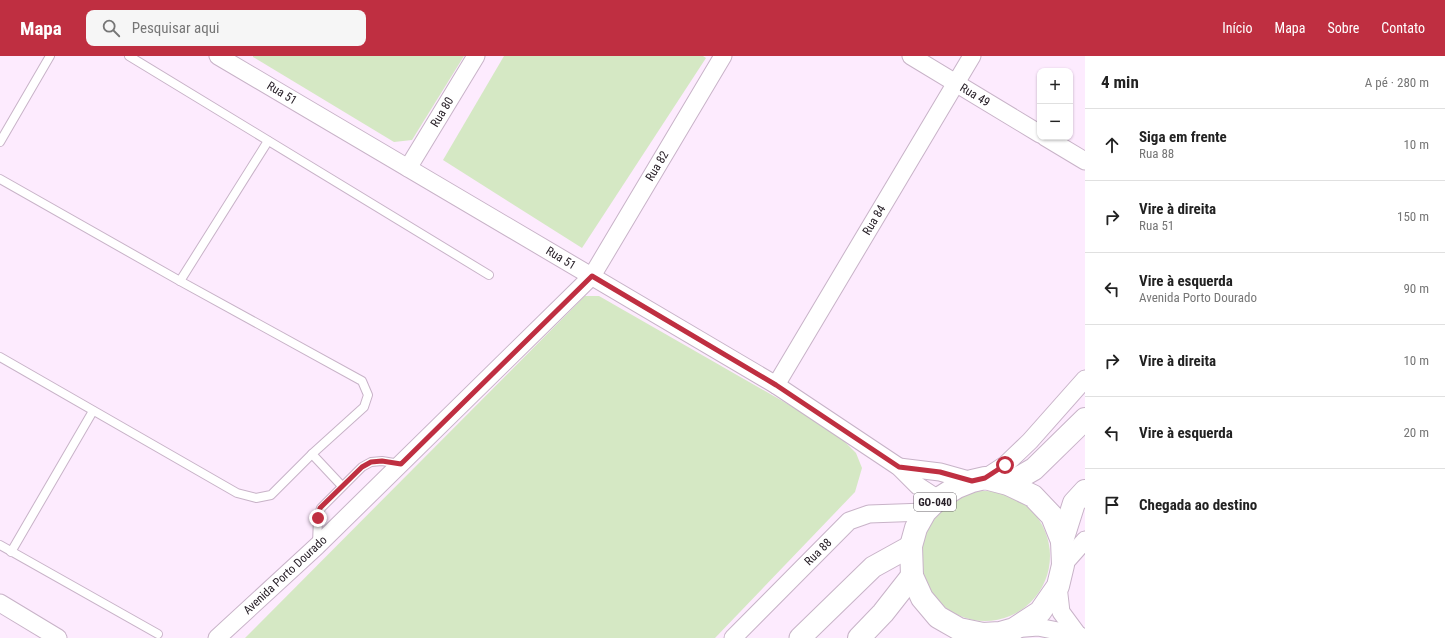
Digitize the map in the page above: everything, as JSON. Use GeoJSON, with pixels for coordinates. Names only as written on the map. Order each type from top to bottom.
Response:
{"type":"FeatureCollection","features":[{"type":"Feature","properties":{"kind":"main road"},"geometry":{"type":"LineString","coordinates":[[1008,484],[1034,470],[1085,419]]}},
{"type":"Feature","properties":{"kind":"main road"},"geometry":{"type":"LineString","coordinates":[[979,479],[1008,484],[1033,496],[1052,516],[1062,541],[1063,565],[1058,586],[1040,612],[994,634]]}},
{"type":"Feature","properties":{"kind":"main road","name":"GO-040"},"geometry":{"type":"LineString","coordinates":[[979,479],[947,492],[931,506],[916,528],[911,546],[912,576],[922,598],[938,617],[959,629],[994,634]]}},
{"type":"Feature","properties":{"kind":"main road"},"geometry":{"type":"LineString","coordinates":[[1062,541],[1074,503],[1085,491]]}},
{"type":"Feature","properties":{"kind":"main road"},"geometry":{"type":"LineString","coordinates":[[859,638],[883,613],[912,576]]}},
{"type":"Feature","properties":{"kind":"street","name":"Rua 80"},"geometry":{"type":"LineString","coordinates":[[408,168],[476,56]]}},
{"type":"Feature","properties":{"kind":"street","name":"Rua 82"},"geometry":{"type":"LineString","coordinates":[[592,276],[723,56]]}},
{"type":"Feature","properties":{"kind":"street","name":"Rua 49"},"geometry":{"type":"LineString","coordinates":[[911,56],[1037,132]]}},
{"type":"Feature","properties":{"kind":"street","name":"Rua 84"},"geometry":{"type":"LineString","coordinates":[[776,385],[972,56]]}},
{"type":"Feature","properties":{"kind":"street","name":"Rua 51"},"geometry":{"type":"LineString","coordinates":[[228,58],[408,168],[776,385],[899,467],[918,486],[931,506]]}},
{"type":"Feature","properties":{"kind":"street"},"geometry":{"type":"LineString","coordinates":[[1050,140],[1085,161]]}},
{"type":"Feature","properties":{"kind":"street","name":"Avenida Porto Dourado"},"geometry":{"type":"LineString","coordinates":[[217,638],[317,546],[592,276]]}},
{"type":"Feature","properties":{"kind":"street"},"geometry":{"type":"LineString","coordinates":[[979,479],[1005,465],[1030,441],[1085,379]]}},
{"type":"Feature","properties":{"kind":"street","name":"Rua 51"},"geometry":{"type":"LineString","coordinates":[[899,467],[979,479]]}},
{"type":"Feature","properties":{"kind":"street","name":"Rua 88"},"geometry":{"type":"LineString","coordinates":[[733,638],[849,521],[869,514],[931,506]]}},
{"type":"Feature","properties":{"kind":"street"},"geometry":{"type":"LineString","coordinates":[[1063,565],[1085,540]]}},
{"type":"Feature","properties":{"kind":"street"},"geometry":{"type":"LineString","coordinates":[[800,638],[873,566],[911,546]]}},
{"type":"Feature","properties":{"kind":"street"},"geometry":{"type":"LineString","coordinates":[[1058,586],[1061,612],[1082,636]]}},
{"type":"Feature","properties":{"kind":"street"},"geometry":{"type":"LineString","coordinates":[[0,603],[58,638]]}},
{"type":"Feature","properties":{"kind":"street"},"geometry":{"type":"LineString","coordinates":[[994,634],[1038,627],[1082,636]]}},
{"type":"Feature","properties":{"kind":"lane"},"geometry":{"type":"LineString","coordinates":[[0,142],[50,56]]}},
{"type":"Feature","properties":{"kind":"lane"},"geometry":{"type":"LineString","coordinates":[[129,56],[489,275]]}},
{"type":"Feature","properties":{"kind":"lane"},"geometry":{"type":"LineString","coordinates":[[180,281],[268,141]]}},
{"type":"Feature","properties":{"kind":"lane"},"geometry":{"type":"LineString","coordinates":[[0,179],[180,281],[362,381],[368,395],[364,407],[312,454],[271,494],[256,498],[237,493],[0,357]]}},
{"type":"Feature","properties":{"kind":"lane"},"geometry":{"type":"LineString","coordinates":[[11,552],[93,411]]}},
{"type":"Feature","properties":{"kind":"lane"},"geometry":{"type":"LineString","coordinates":[[312,454],[342,486]]}},
{"type":"Feature","properties":{"kind":"lane"},"geometry":{"type":"LineString","coordinates":[[317,546],[318,518],[320,508],[342,486],[362,467],[371,462],[382,461],[401,464]]}},
{"type":"Feature","properties":{"kind":"lane"},"geometry":{"type":"LineString","coordinates":[[0,545],[158,634]]}},
{"type":"Feature","properties":{"kind":"green space"},"geometry":{"type":"Polygon","coordinates":[[[253,56],[464,56],[412,140],[394,142],[253,56]]]}},
{"type":"Feature","properties":{"kind":"green space"},"geometry":{"type":"Polygon","coordinates":[[[504,56],[703,56],[706,58],[582,248],[443,160],[504,56]]]}},
{"type":"Feature","properties":{"kind":"green space"},"geometry":{"type":"Polygon","coordinates":[[[585,296],[599,296],[833,430],[856,453],[862,468],[855,492],[715,638],[245,638],[585,296]]]}},
{"type":"Feature","properties":{"kind":"green space"},"geometry":{"type":"Polygon","coordinates":[[[985,491],[1010,496],[1031,510],[1045,531],[1050,556],[1045,581],[1031,602],[1010,616],[985,621],[960,616],[939,602],[925,581],[920,556],[925,531],[939,510],[960,496],[985,491]]]}},
{"type":"Feature","properties":{"kind":"route"},"geometry":{"type":"LineString","coordinates":[[318,518],[320,508],[362,467],[371,462],[382,461],[401,464],[592,276],[776,385],[899,467],[940,472],[972,481],[985,478],[1005,465]]}}]}
